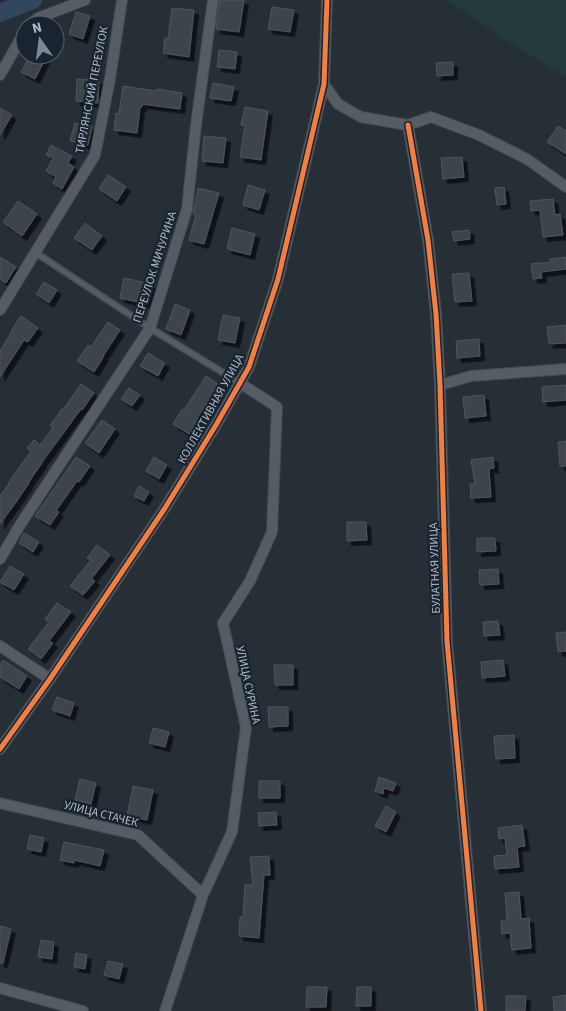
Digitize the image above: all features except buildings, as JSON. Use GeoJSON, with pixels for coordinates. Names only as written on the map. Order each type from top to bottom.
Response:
{"type":"FeatureCollection","features":[{"type":"Feature","properties":{"kind":"street"},"geometry":{"type":"LineString","coordinates":[[46,15],[85,0]]}},
{"type":"Feature","properties":{"kind":"street","name":"ТИРЛЯНСКИЙ ПЕРЕУЛОК"},"geometry":{"type":"LineString","coordinates":[[0,310],[94,155],[110,79],[122,0]]}},
{"type":"Feature","properties":{"kind":"street","name":"ПЕРЕУЛОК МИЧУРИНА"},"geometry":{"type":"LineString","coordinates":[[0,559],[20,525],[150,328],[187,209],[213,0]]}},
{"type":"Feature","properties":{"kind":"street","name":"КОЛЛЕКТИВНАЯ УЛИЦА"},"geometry":{"type":"LineString","coordinates":[[0,749],[50,679],[165,508],[249,367],[278,279],[324,84],[327,0]]}},
{"type":"Feature","properties":{"kind":"street"},"geometry":{"type":"LineString","coordinates":[[0,75],[15,49]]}},
{"type":"Feature","properties":{"kind":"street"},"geometry":{"type":"LineString","coordinates":[[324,84],[338,104],[361,116],[408,125],[431,117],[479,135],[527,159],[566,187]]}},
{"type":"Feature","properties":{"kind":"street","name":"БУЛАТНАЯ УЛИЦА"},"geometry":{"type":"LineString","coordinates":[[408,125],[428,240],[436,314],[440,386],[447,641],[481,1011]]}},
{"type":"Feature","properties":{"kind":"street"},"geometry":{"type":"LineString","coordinates":[[440,386],[471,376],[566,368]]}},
{"type":"Feature","properties":{"kind":"street","name":"УЛИЦА СУРИНА"},"geometry":{"type":"LineString","coordinates":[[165,1011],[203,895],[232,832],[246,727],[222,623],[250,581],[272,532],[277,407],[240,383]]}},
{"type":"Feature","properties":{"kind":"street"},"geometry":{"type":"LineString","coordinates":[[0,646],[50,679]]}},
{"type":"Feature","properties":{"kind":"street","name":"УЛИЦА СТАЧЕК"},"geometry":{"type":"LineString","coordinates":[[0,804],[138,835],[203,895]]}},
{"type":"Feature","properties":{"kind":"street"},"geometry":{"type":"LineString","coordinates":[[0,988],[83,1011]]}},
{"type":"Feature","properties":{"kind":"lane"},"geometry":{"type":"LineString","coordinates":[[36,253],[150,328],[240,383]]}},
{"type":"Feature","properties":{"kind":"green space"},"geometry":{"type":"Polygon","coordinates":[[[446,0],[566,0],[566,77],[522,51],[446,0]]]}},
{"type":"Feature","properties":{"kind":"waterway"},"geometry":{"type":"LineString","coordinates":[[0,13],[33,0]]}},
{"type":"Feature","properties":{"kind":"cycle path"},"geometry":{"type":"LineString","coordinates":[[0,749],[50,679],[165,508],[249,367],[278,279],[324,84],[327,0]]}},
{"type":"Feature","properties":{"kind":"cycle path"},"geometry":{"type":"LineString","coordinates":[[408,125],[428,240],[436,314],[440,385],[447,641],[481,1011]]}}]}
